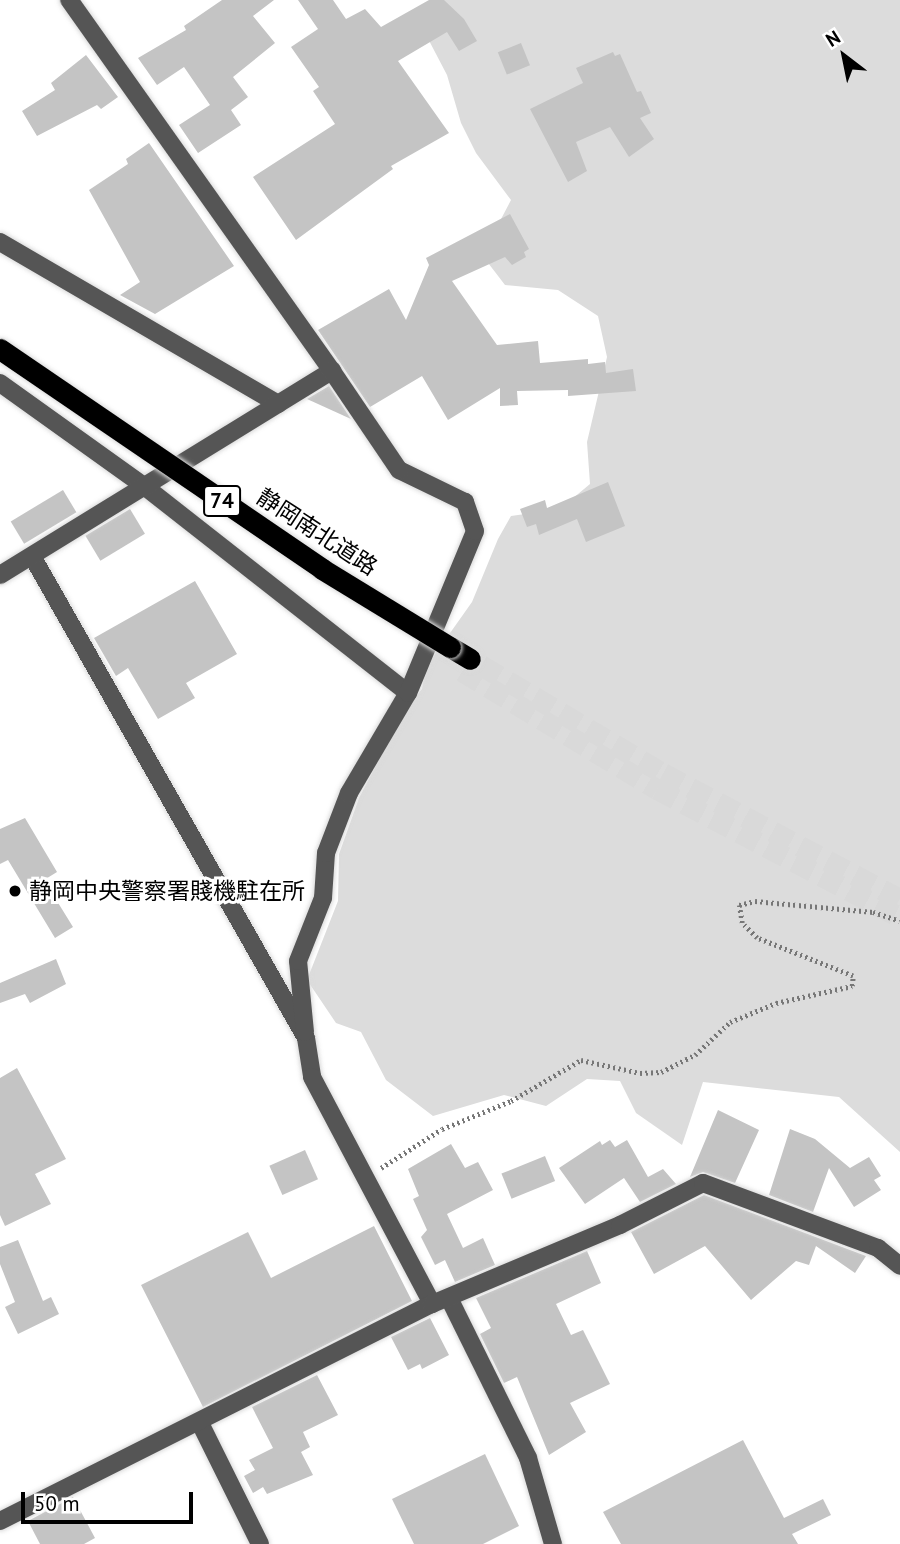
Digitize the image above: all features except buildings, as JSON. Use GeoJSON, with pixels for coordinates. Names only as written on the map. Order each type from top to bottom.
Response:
{"type":"FeatureCollection","features":[{"type":"Feature","properties":{"kind":"highway","name":"静岡南北道路"},"geometry":{"type":"LineString","coordinates":[[0,349],[446,653]]}},
{"type":"Feature","properties":{"kind":"highway","name":"静岡南北道路"},"geometry":{"type":"LineString","coordinates":[[0,363],[304,571],[466,665]]}},
{"type":"Feature","properties":{"kind":"street"},"geometry":{"type":"LineString","coordinates":[[69,0],[399,470],[465,502],[475,531],[408,693],[349,793],[326,853],[323,898],[298,961],[312,1077],[432,1304]]}},
{"type":"Feature","properties":{"kind":"street"},"geometry":{"type":"LineString","coordinates":[[0,242],[278,404]]}},
{"type":"Feature","properties":{"kind":"street"},"geometry":{"type":"LineString","coordinates":[[0,575],[332,371]]}},
{"type":"Feature","properties":{"kind":"street"},"geometry":{"type":"LineString","coordinates":[[0,383],[144,486],[408,693]]}},
{"type":"Feature","properties":{"kind":"street"},"geometry":{"type":"LineString","coordinates":[[32,556],[306,1038]]}},
{"type":"Feature","properties":{"kind":"street"},"geometry":{"type":"LineString","coordinates":[[0,1521],[200,1423],[432,1304],[450,1300],[703,1183],[878,1248],[900,1266]]}},
{"type":"Feature","properties":{"kind":"street"},"geometry":{"type":"LineString","coordinates":[[450,1300],[528,1458],[553,1544]]}},
{"type":"Feature","properties":{"kind":"street"},"geometry":{"type":"LineString","coordinates":[[200,1423],[260,1544]]}},
{"type":"Feature","properties":{"kind":"path"},"geometry":{"type":"LineString","coordinates":[[365,1177],[442,1129],[511,1101],[581,1060],[640,1073],[660,1072],[695,1055],[730,1022],[776,1003],[852,986],[853,976],[757,938],[742,923],[739,905],[755,901],[873,912],[900,921]]}},
{"type":"Feature","properties":{"kind":"shaded area"},"geometry":{"type":"Polygon","coordinates":[[[442,0],[900,0],[900,1152],[839,1097],[703,1082],[682,1145],[636,1113],[620,1081],[587,1079],[546,1106],[504,1095],[433,1116],[386,1080],[361,1032],[336,1023],[307,980],[338,901],[339,854],[359,798],[404,712],[422,689],[426,667],[472,602],[498,539],[511,516],[560,509],[590,484],[587,442],[607,357],[598,316],[558,290],[505,285],[482,255],[511,200],[476,153],[461,123],[447,75],[424,31],[442,0]]]}},
{"type":"Feature","properties":{"kind":"tunnel"},"geometry":{"type":"LineString","coordinates":[[481,665],[663,773],[900,899]]}},
{"type":"Feature","properties":{"kind":"tunnel"},"geometry":{"type":"LineString","coordinates":[[462,671],[657,789],[900,917]]}},
{"type":"Feature","properties":{"kind":"place","name":"静岡中央警察署賤機駐在所"},"geometry":{"type":"Point","coordinates":[15,891]}}]}
